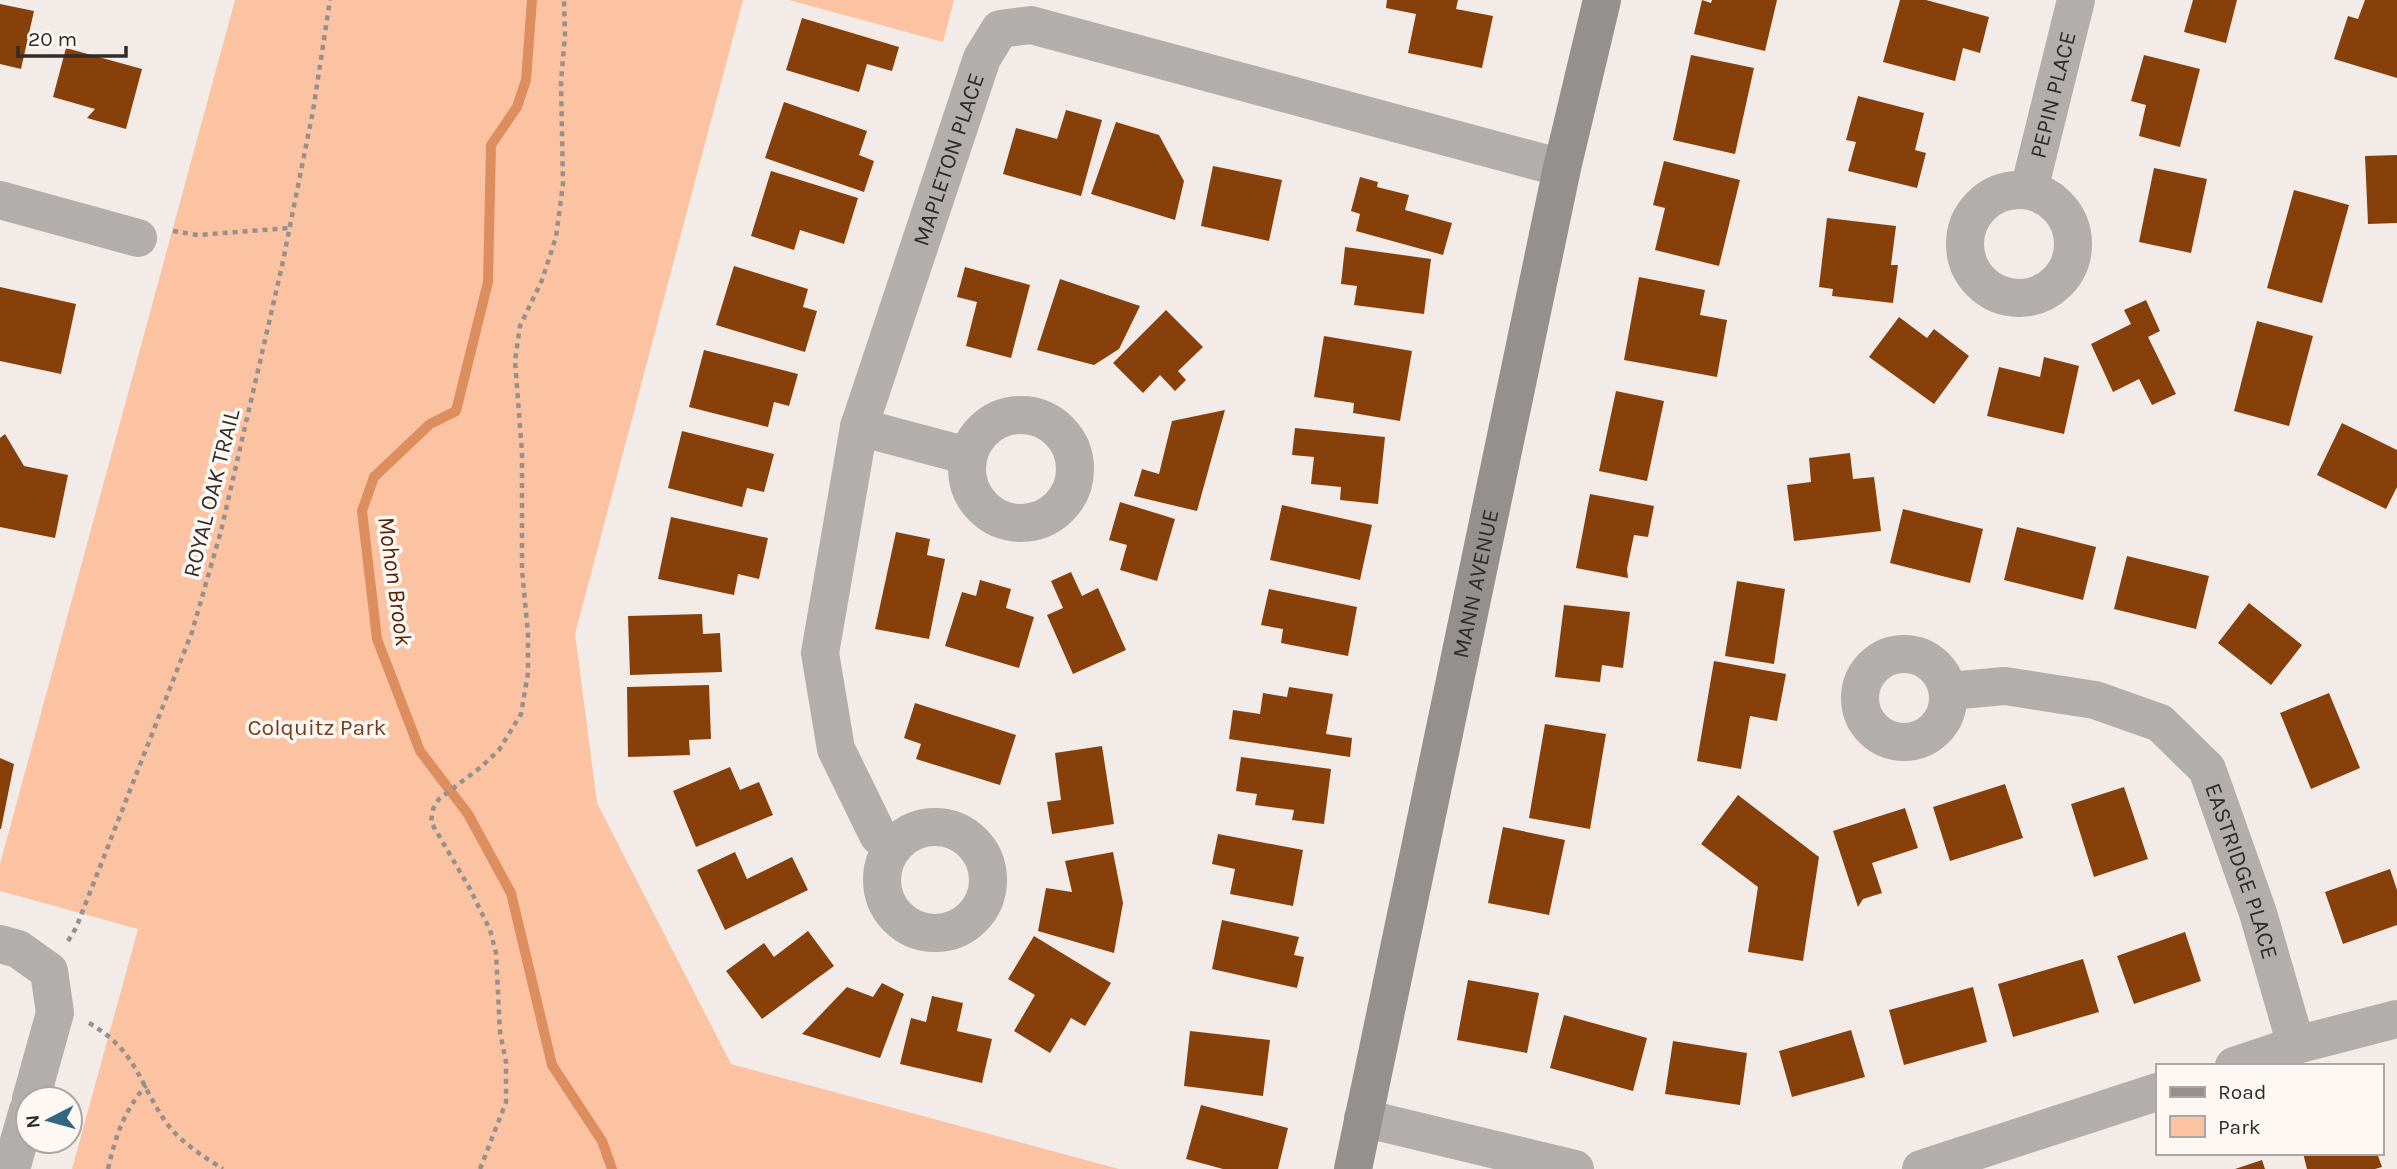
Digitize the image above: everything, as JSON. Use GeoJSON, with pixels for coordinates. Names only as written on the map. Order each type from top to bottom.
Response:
{"type":"FeatureCollection","features":[{"type":"Feature","properties":{"kind":"main road","name":"MANN AVENUE"},"geometry":{"type":"LineString","coordinates":[[1353,1169],[1562,168],[1602,0]]}},
{"type":"Feature","properties":{"kind":"street","name":"PEPIN PLACE"},"geometry":{"type":"LineString","coordinates":[[2029,190],[2076,0]]}},
{"type":"Feature","properties":{"kind":"street","name":"MAPLETON PLACE"},"geometry":{"type":"LineString","coordinates":[[891,848],[878,835],[836,749],[820,653],[859,427],[982,58],[1000,29],[1031,25],[1562,168]]}},
{"type":"Feature","properties":{"kind":"street"},"geometry":{"type":"LineString","coordinates":[[0,200],[138,238]]}},
{"type":"Feature","properties":{"kind":"street"},"geometry":{"type":"LineString","coordinates":[[859,427],[968,456]]}},
{"type":"Feature","properties":{"kind":"street","name":"EASTRIDGE PLACE"},"geometry":{"type":"LineString","coordinates":[[1949,691],[2005,686],[2095,700],[2160,723],[2207,769],[2258,913],[2296,1045]]}},
{"type":"Feature","properties":{"kind":"street"},"geometry":{"type":"LineString","coordinates":[[0,944],[18,949],[49,971],[55,1013],[35,1085]]}},
{"type":"Feature","properties":{"kind":"street"},"geometry":{"type":"LineString","coordinates":[[2240,1064],[2296,1045],[2397,1019]]}},
{"type":"Feature","properties":{"kind":"street"},"geometry":{"type":"LineString","coordinates":[[1921,1169],[2156,1092]]}},
{"type":"Feature","properties":{"kind":"street"},"geometry":{"type":"LineString","coordinates":[[1363,1118],[1575,1169]]}},
{"type":"Feature","properties":{"kind":"path","name":"ROYAL OAK TRAIL"},"geometry":{"type":"LineString","coordinates":[[49,971],[76,928],[192,632],[221,531],[289,228],[313,111],[330,0]]}},
{"type":"Feature","properties":{"kind":"path"},"geometry":{"type":"LineString","coordinates":[[480,1169],[506,1102],[506,1062],[500,1032],[496,953],[490,930],[470,889],[431,822],[433,808],[439,799],[481,768],[499,750],[520,714],[528,673],[528,634],[522,570],[522,453],[515,361],[520,326],[542,280],[556,237],[563,184],[561,82],[565,35],[564,0]]}},
{"type":"Feature","properties":{"kind":"path"},"geometry":{"type":"LineString","coordinates":[[138,238],[169,231],[198,235],[289,228]]}},
{"type":"Feature","properties":{"kind":"path"},"geometry":{"type":"LineString","coordinates":[[55,1013],[81,1019],[104,1032],[125,1051],[169,1126],[202,1155],[223,1169]]}},
{"type":"Feature","properties":{"kind":"path"},"geometry":{"type":"LineString","coordinates":[[108,1169],[118,1128],[131,1104],[146,1085]]}},
{"type":"Feature","properties":{"kind":"green space","name":"Colquitz Park"},"geometry":{"type":"Polygon","coordinates":[[[235,0],[743,0],[575,634],[597,803],[731,1064],[1119,1169],[72,1169],[76,1155],[84,1155],[84,1125],[138,929],[0,891],[0,864],[235,0]]]}},
{"type":"Feature","properties":{"kind":"green space"},"geometry":{"type":"Polygon","coordinates":[[[789,0],[954,0],[943,42],[789,0]]]}},
{"type":"Feature","properties":{"kind":"building"},"geometry":{"type":"Polygon","coordinates":[[[1387,0],[1458,0],[1456,9],[1493,16],[1482,68],[1408,53],[1416,14],[1386,8],[1387,0]]]}},
{"type":"Feature","properties":{"kind":"building"},"geometry":{"type":"Polygon","coordinates":[[[1702,0],[1711,3],[1712,0],[1777,0],[1765,51],[1694,34],[1702,0]]]}},
{"type":"Feature","properties":{"kind":"building"},"geometry":{"type":"Polygon","coordinates":[[[1900,0],[1926,0],[1989,17],[1980,53],[1963,48],[1955,81],[1883,62],[1900,0]]]}},
{"type":"Feature","properties":{"kind":"building"},"geometry":{"type":"Polygon","coordinates":[[[2193,0],[2237,0],[2226,43],[2184,32],[2193,0]]]}},
{"type":"Feature","properties":{"kind":"building"},"geometry":{"type":"Polygon","coordinates":[[[2365,0],[2397,0],[2397,78],[2334,59],[2348,16],[2358,19],[2365,0]]]}},
{"type":"Feature","properties":{"kind":"building"},"geometry":{"type":"Polygon","coordinates":[[[0,4],[34,11],[21,69],[0,64],[0,4]]]}},
{"type":"Feature","properties":{"kind":"building"},"geometry":{"type":"Polygon","coordinates":[[[802,18],[899,47],[892,71],[867,64],[859,92],[786,70],[802,18]]]}},
{"type":"Feature","properties":{"kind":"building"},"geometry":{"type":"Polygon","coordinates":[[[66,48],[142,69],[126,129],[87,118],[95,109],[53,97],[66,48]]]}},
{"type":"Feature","properties":{"kind":"building"},"geometry":{"type":"Polygon","coordinates":[[[1691,55],[1754,68],[1735,154],[1673,140],[1691,55]]]}},
{"type":"Feature","properties":{"kind":"building"},"geometry":{"type":"Polygon","coordinates":[[[2144,55],[2200,69],[2180,147],[2139,136],[2146,105],[2131,101],[2144,55]]]}},
{"type":"Feature","properties":{"kind":"building"},"geometry":{"type":"Polygon","coordinates":[[[1858,96],[1924,113],[1915,150],[1926,153],[1917,188],[1848,171],[1856,142],[1846,140],[1858,96]]]}},
{"type":"Feature","properties":{"kind":"building"},"geometry":{"type":"Polygon","coordinates":[[[784,102],[867,131],[859,155],[874,161],[864,192],[765,158],[784,102]]]}},
{"type":"Feature","properties":{"kind":"building"},"geometry":{"type":"Polygon","coordinates":[[[1066,110],[1102,120],[1081,196],[1003,174],[1016,128],[1057,139],[1066,110]]]}},
{"type":"Feature","properties":{"kind":"building"},"geometry":{"type":"Polygon","coordinates":[[[1116,122],[1159,135],[1184,181],[1175,220],[1091,194],[1116,122]]]}},
{"type":"Feature","properties":{"kind":"building"},"geometry":{"type":"Polygon","coordinates":[[[2397,155],[2397,223],[2368,224],[2365,156],[2397,155]]]}},
{"type":"Feature","properties":{"kind":"building"},"geometry":{"type":"Polygon","coordinates":[[[1664,161],[1740,180],[1719,266],[1655,250],[1665,208],[1653,205],[1664,161]]]}},
{"type":"Feature","properties":{"kind":"building"},"geometry":{"type":"Polygon","coordinates":[[[1213,166],[1282,180],[1269,241],[1201,226],[1213,166]]]}},
{"type":"Feature","properties":{"kind":"building"},"geometry":{"type":"Polygon","coordinates":[[[2154,168],[2207,179],[2191,253],[2139,242],[2154,168]]]}},
{"type":"Feature","properties":{"kind":"building"},"geometry":{"type":"Polygon","coordinates":[[[771,171],[858,198],[844,244],[800,230],[794,250],[751,236],[771,171]]]}},
{"type":"Feature","properties":{"kind":"building"},"geometry":{"type":"Polygon","coordinates":[[[1360,177],[1378,182],[1377,187],[1409,195],[1405,210],[1452,223],[1443,255],[1356,231],[1360,214],[1351,211],[1360,177]]]}},
{"type":"Feature","properties":{"kind":"building"},"geometry":{"type":"Polygon","coordinates":[[[2294,190],[2349,205],[2322,303],[2267,288],[2294,190]]]}},
{"type":"Feature","properties":{"kind":"building"},"geometry":{"type":"Polygon","coordinates":[[[1827,218],[1896,226],[1891,265],[1898,265],[1893,303],[1832,296],[1833,289],[1819,287],[1827,218]]]}},
{"type":"Feature","properties":{"kind":"building"},"geometry":{"type":"Polygon","coordinates":[[[1345,247],[1431,259],[1424,314],[1354,305],[1357,286],[1341,284],[1345,247]]]}},
{"type":"Feature","properties":{"kind":"building"},"geometry":{"type":"Polygon","coordinates":[[[734,266],[808,289],[803,307],[817,311],[805,352],[716,325],[734,266]]]}},
{"type":"Feature","properties":{"kind":"building"},"geometry":{"type":"Polygon","coordinates":[[[965,267],[1030,285],[1011,358],[966,346],[977,302],[957,297],[965,267]]]}},
{"type":"Feature","properties":{"kind":"building"},"geometry":{"type":"Polygon","coordinates":[[[1639,277],[1705,290],[1700,315],[1727,320],[1717,377],[1624,360],[1639,277]]]}},
{"type":"Feature","properties":{"kind":"building"},"geometry":{"type":"Polygon","coordinates":[[[1060,279],[1140,306],[1119,349],[1094,365],[1037,350],[1060,279]]]}},
{"type":"Feature","properties":{"kind":"building"},"geometry":{"type":"Polygon","coordinates":[[[0,287],[76,304],[61,374],[0,361],[0,287]]]}},
{"type":"Feature","properties":{"kind":"building"},"geometry":{"type":"Polygon","coordinates":[[[2146,300],[2160,331],[2148,337],[2176,394],[2152,405],[2139,379],[2113,392],[2091,344],[2131,324],[2124,310],[2146,300]]]}},
{"type":"Feature","properties":{"kind":"building"},"geometry":{"type":"Polygon","coordinates":[[[1166,310],[1203,347],[1178,371],[1186,380],[1175,391],[1160,375],[1143,393],[1113,363],[1166,310]]]}},
{"type":"Feature","properties":{"kind":"building"},"geometry":{"type":"Polygon","coordinates":[[[1899,317],[1927,338],[1934,329],[1969,356],[1934,404],[1869,357],[1899,317]]]}},
{"type":"Feature","properties":{"kind":"building"},"geometry":{"type":"Polygon","coordinates":[[[2257,321],[2313,336],[2289,426],[2234,411],[2257,321]]]}},
{"type":"Feature","properties":{"kind":"building"},"geometry":{"type":"Polygon","coordinates":[[[1324,336],[1412,351],[1400,421],[1353,413],[1354,403],[1314,397],[1324,336]]]}},
{"type":"Feature","properties":{"kind":"building"},"geometry":{"type":"Polygon","coordinates":[[[704,350],[798,374],[789,406],[774,402],[768,427],[689,407],[704,350]]]}},
{"type":"Feature","properties":{"kind":"building"},"geometry":{"type":"Polygon","coordinates":[[[2044,357],[2079,366],[2064,434],[1987,416],[1999,367],[2040,377],[2044,357]]]}},
{"type":"Feature","properties":{"kind":"building"},"geometry":{"type":"Polygon","coordinates":[[[1616,391],[1664,401],[1647,481],[1599,471],[1616,391]]]}},
{"type":"Feature","properties":{"kind":"building"},"geometry":{"type":"Polygon","coordinates":[[[1225,410],[1197,511],[1134,496],[1142,469],[1159,474],[1172,421],[1225,410]]]}},
{"type":"Feature","properties":{"kind":"building"},"geometry":{"type":"Polygon","coordinates":[[[2342,423],[2397,450],[2397,487],[2386,509],[2317,475],[2342,423]]]}},
{"type":"Feature","properties":{"kind":"building"},"geometry":{"type":"Polygon","coordinates":[[[1295,428],[1385,437],[1378,504],[1340,500],[1341,487],[1311,484],[1314,457],[1292,455],[1295,428]]]}},
{"type":"Feature","properties":{"kind":"building"},"geometry":{"type":"Polygon","coordinates":[[[682,431],[774,454],[764,492],[747,488],[742,507],[668,488],[682,431]]]}},
{"type":"Feature","properties":{"kind":"building"},"geometry":{"type":"Polygon","coordinates":[[[5,434],[24,466],[68,475],[55,538],[0,527],[0,438],[5,434]]]}},
{"type":"Feature","properties":{"kind":"building"},"geometry":{"type":"Polygon","coordinates":[[[1850,453],[1853,479],[1874,477],[1881,531],[1794,541],[1787,485],[1811,482],[1809,458],[1850,453]]]}},
{"type":"Feature","properties":{"kind":"building"},"geometry":{"type":"Polygon","coordinates":[[[1590,494],[1654,506],[1648,537],[1634,535],[1627,569],[1628,578],[1576,568],[1590,494]]]}},
{"type":"Feature","properties":{"kind":"building"},"geometry":{"type":"Polygon","coordinates":[[[1120,502],[1175,519],[1157,581],[1120,570],[1127,545],[1109,540],[1120,502]]]}},
{"type":"Feature","properties":{"kind":"building"},"geometry":{"type":"Polygon","coordinates":[[[1282,505],[1372,525],[1360,580],[1270,560],[1282,505]]]}},
{"type":"Feature","properties":{"kind":"building"},"geometry":{"type":"Polygon","coordinates":[[[1903,509],[1983,529],[1970,583],[1890,563],[1903,509]]]}},
{"type":"Feature","properties":{"kind":"building"},"geometry":{"type":"Polygon","coordinates":[[[671,517],[768,538],[759,579],[738,574],[734,595],[658,579],[671,517]]]}},
{"type":"Feature","properties":{"kind":"building"},"geometry":{"type":"Polygon","coordinates":[[[2017,527],[2096,547],[2083,600],[2004,580],[2017,527]]]}},
{"type":"Feature","properties":{"kind":"building"},"geometry":{"type":"Polygon","coordinates":[[[896,532],[930,539],[927,555],[945,559],[929,639],[875,629],[896,532]]]}},
{"type":"Feature","properties":{"kind":"building"},"geometry":{"type":"Polygon","coordinates":[[[2127,556],[2209,576],[2196,629],[2114,609],[2127,556]]]}},
{"type":"Feature","properties":{"kind":"building"},"geometry":{"type":"Polygon","coordinates":[[[1071,572],[1082,596],[1098,588],[1126,650],[1073,674],[1047,615],[1063,608],[1051,581],[1071,572]]]}},
{"type":"Feature","properties":{"kind":"building"},"geometry":{"type":"Polygon","coordinates":[[[980,580],[1011,589],[1006,608],[1034,617],[1019,668],[945,646],[962,592],[976,596],[980,580]]]}},
{"type":"Feature","properties":{"kind":"building"},"geometry":{"type":"Polygon","coordinates":[[[1737,581],[1785,589],[1774,664],[1725,656],[1737,581]]]}},
{"type":"Feature","properties":{"kind":"building"},"geometry":{"type":"Polygon","coordinates":[[[1269,589],[1357,607],[1348,656],[1281,643],[1283,629],[1261,625],[1269,589]]]}},
{"type":"Feature","properties":{"kind":"building"},"geometry":{"type":"Polygon","coordinates":[[[2249,603],[2302,645],[2271,685],[2218,643],[2249,603]]]}},
{"type":"Feature","properties":{"kind":"building"},"geometry":{"type":"Polygon","coordinates":[[[1564,605],[1630,612],[1623,668],[1602,665],[1600,682],[1555,677],[1564,605]]]}},
{"type":"Feature","properties":{"kind":"building"},"geometry":{"type":"Polygon","coordinates":[[[702,614],[703,634],[720,633],[722,672],[630,675],[628,616],[702,614]]]}},
{"type":"Feature","properties":{"kind":"building"},"geometry":{"type":"Polygon","coordinates":[[[1714,661],[1786,674],[1777,721],[1750,716],[1741,769],[1697,761],[1714,661]]]}},
{"type":"Feature","properties":{"kind":"building"},"geometry":{"type":"Polygon","coordinates":[[[709,685],[711,739],[689,740],[690,755],[628,757],[627,687],[709,685]]]}},
{"type":"Feature","properties":{"kind":"building"},"geometry":{"type":"Polygon","coordinates":[[[1289,687],[1333,694],[1326,734],[1352,738],[1350,757],[1229,739],[1233,710],[1260,714],[1263,693],[1287,697],[1289,687]]]}},
{"type":"Feature","properties":{"kind":"building"},"geometry":{"type":"Polygon","coordinates":[[[2329,693],[2360,768],[2311,789],[2280,713],[2329,693]]]}},
{"type":"Feature","properties":{"kind":"building"},"geometry":{"type":"Polygon","coordinates":[[[915,703],[1016,735],[1000,785],[916,759],[921,744],[904,738],[915,703]]]}},
{"type":"Feature","properties":{"kind":"building"},"geometry":{"type":"Polygon","coordinates":[[[1545,724],[1606,734],[1590,829],[1529,818],[1545,724]]]}},
{"type":"Feature","properties":{"kind":"building"},"geometry":{"type":"Polygon","coordinates":[[[1102,746],[1114,824],[1052,834],[1047,802],[1061,800],[1055,753],[1102,746]]]}},
{"type":"Feature","properties":{"kind":"building"},"geometry":{"type":"Polygon","coordinates":[[[1241,757],[1331,769],[1324,824],[1292,820],[1294,810],[1255,805],[1257,794],[1236,791],[1241,757]]]}},
{"type":"Feature","properties":{"kind":"building"},"geometry":{"type":"Polygon","coordinates":[[[0,758],[14,764],[1,829],[0,829],[0,758]]]}},
{"type":"Feature","properties":{"kind":"building"},"geometry":{"type":"Polygon","coordinates":[[[730,767],[740,790],[759,782],[773,815],[696,847],[673,791],[730,767]]]}},
{"type":"Feature","properties":{"kind":"building"},"geometry":{"type":"Polygon","coordinates":[[[2005,784],[2023,838],[1950,861],[1933,807],[2005,784]]]}},
{"type":"Feature","properties":{"kind":"building"},"geometry":{"type":"Polygon","coordinates":[[[2124,787],[2148,859],[2094,877],[2071,804],[2124,787]]]}},
{"type":"Feature","properties":{"kind":"building"},"geometry":{"type":"Polygon","coordinates":[[[1738,795],[1819,857],[1803,961],[1748,952],[1758,887],[1701,844],[1738,795]]]}},
{"type":"Feature","properties":{"kind":"building"},"geometry":{"type":"Polygon","coordinates":[[[1905,808],[1918,848],[1872,863],[1882,893],[1863,899],[1858,907],[1833,831],[1905,808]]]}},
{"type":"Feature","properties":{"kind":"building"},"geometry":{"type":"Polygon","coordinates":[[[1503,827],[1565,840],[1549,915],[1488,903],[1503,827]]]}},
{"type":"Feature","properties":{"kind":"building"},"geometry":{"type":"Polygon","coordinates":[[[1218,834],[1303,850],[1293,906],[1230,894],[1235,869],[1212,864],[1218,834]]]}},
{"type":"Feature","properties":{"kind":"building"},"geometry":{"type":"Polygon","coordinates":[[[735,852],[747,879],[792,857],[808,890],[725,930],[697,870],[735,852]]]}},
{"type":"Feature","properties":{"kind":"building"},"geometry":{"type":"Polygon","coordinates":[[[1113,852],[1123,903],[1114,953],[1038,931],[1046,888],[1072,892],[1065,861],[1113,852]]]}},
{"type":"Feature","properties":{"kind":"building"},"geometry":{"type":"Polygon","coordinates":[[[2390,869],[2397,890],[2397,925],[2343,944],[2325,892],[2390,869]]]}},
{"type":"Feature","properties":{"kind":"building"},"geometry":{"type":"Polygon","coordinates":[[[1222,920],[1299,937],[1294,955],[1304,957],[1297,988],[1212,969],[1222,920]]]}},
{"type":"Feature","properties":{"kind":"building"},"geometry":{"type":"Polygon","coordinates":[[[808,931],[834,966],[762,1019],[726,971],[764,943],[774,957],[808,931]]]}},
{"type":"Feature","properties":{"kind":"building"},"geometry":{"type":"Polygon","coordinates":[[[2185,932],[2201,981],[2134,1004],[2117,956],[2185,932]]]}},
{"type":"Feature","properties":{"kind":"building"},"geometry":{"type":"Polygon","coordinates":[[[1034,936],[1111,983],[1085,1026],[1071,1018],[1050,1053],[1014,1031],[1035,995],[1008,979],[1034,936]]]}},
{"type":"Feature","properties":{"kind":"building"},"geometry":{"type":"Polygon","coordinates":[[[2083,959],[2099,1012],[2013,1037],[1998,984],[2083,959]]]}},
{"type":"Feature","properties":{"kind":"building"},"geometry":{"type":"Polygon","coordinates":[[[1468,980],[1539,993],[1527,1053],[1457,1040],[1468,980]]]}},
{"type":"Feature","properties":{"kind":"building"},"geometry":{"type":"Polygon","coordinates":[[[882,983],[904,994],[880,1058],[802,1034],[847,987],[873,997],[882,983]]]}},
{"type":"Feature","properties":{"kind":"building"},"geometry":{"type":"Polygon","coordinates":[[[1973,987],[1987,1042],[1904,1065],[1889,1010],[1973,987]]]}},
{"type":"Feature","properties":{"kind":"building"},"geometry":{"type":"Polygon","coordinates":[[[932,996],[963,1003],[957,1031],[992,1039],[982,1083],[900,1064],[911,1018],[926,1022],[932,996]]]}},
{"type":"Feature","properties":{"kind":"building"},"geometry":{"type":"Polygon","coordinates":[[[1564,1015],[1647,1038],[1633,1091],[1550,1068],[1564,1015]]]}},
{"type":"Feature","properties":{"kind":"building"},"geometry":{"type":"Polygon","coordinates":[[[1851,1030],[1865,1077],[1792,1097],[1779,1051],[1851,1030]]]}},
{"type":"Feature","properties":{"kind":"building"},"geometry":{"type":"Polygon","coordinates":[[[1190,1031],[1270,1040],[1263,1096],[1184,1086],[1190,1031]]]}},
{"type":"Feature","properties":{"kind":"building"},"geometry":{"type":"Polygon","coordinates":[[[1673,1041],[1747,1053],[1740,1105],[1665,1094],[1673,1041]]]}},
{"type":"Feature","properties":{"kind":"building"},"geometry":{"type":"Polygon","coordinates":[[[1201,1105],[1288,1128],[1278,1169],[1223,1169],[1186,1159],[1201,1105]]]}},
{"type":"Feature","properties":{"kind":"building"},"geometry":{"type":"Polygon","coordinates":[[[2304,1155],[2378,1155],[2382,1167],[2375,1169],[2307,1169],[2304,1155]]]}},
{"type":"Feature","properties":{"kind":"building"},"geometry":{"type":"Polygon","coordinates":[[[2262,1160],[2265,1169],[2235,1169],[2262,1160]]]}},
{"type":"Feature","properties":{"kind":"waterway","name":"Mohon Brook"},"geometry":{"type":"LineString","coordinates":[[532,0],[526,80],[517,107],[491,145],[488,282],[456,411],[430,424],[374,477],[362,511],[377,639],[420,751],[468,814],[511,893],[552,1065],[602,1141],[612,1169]]}}]}
